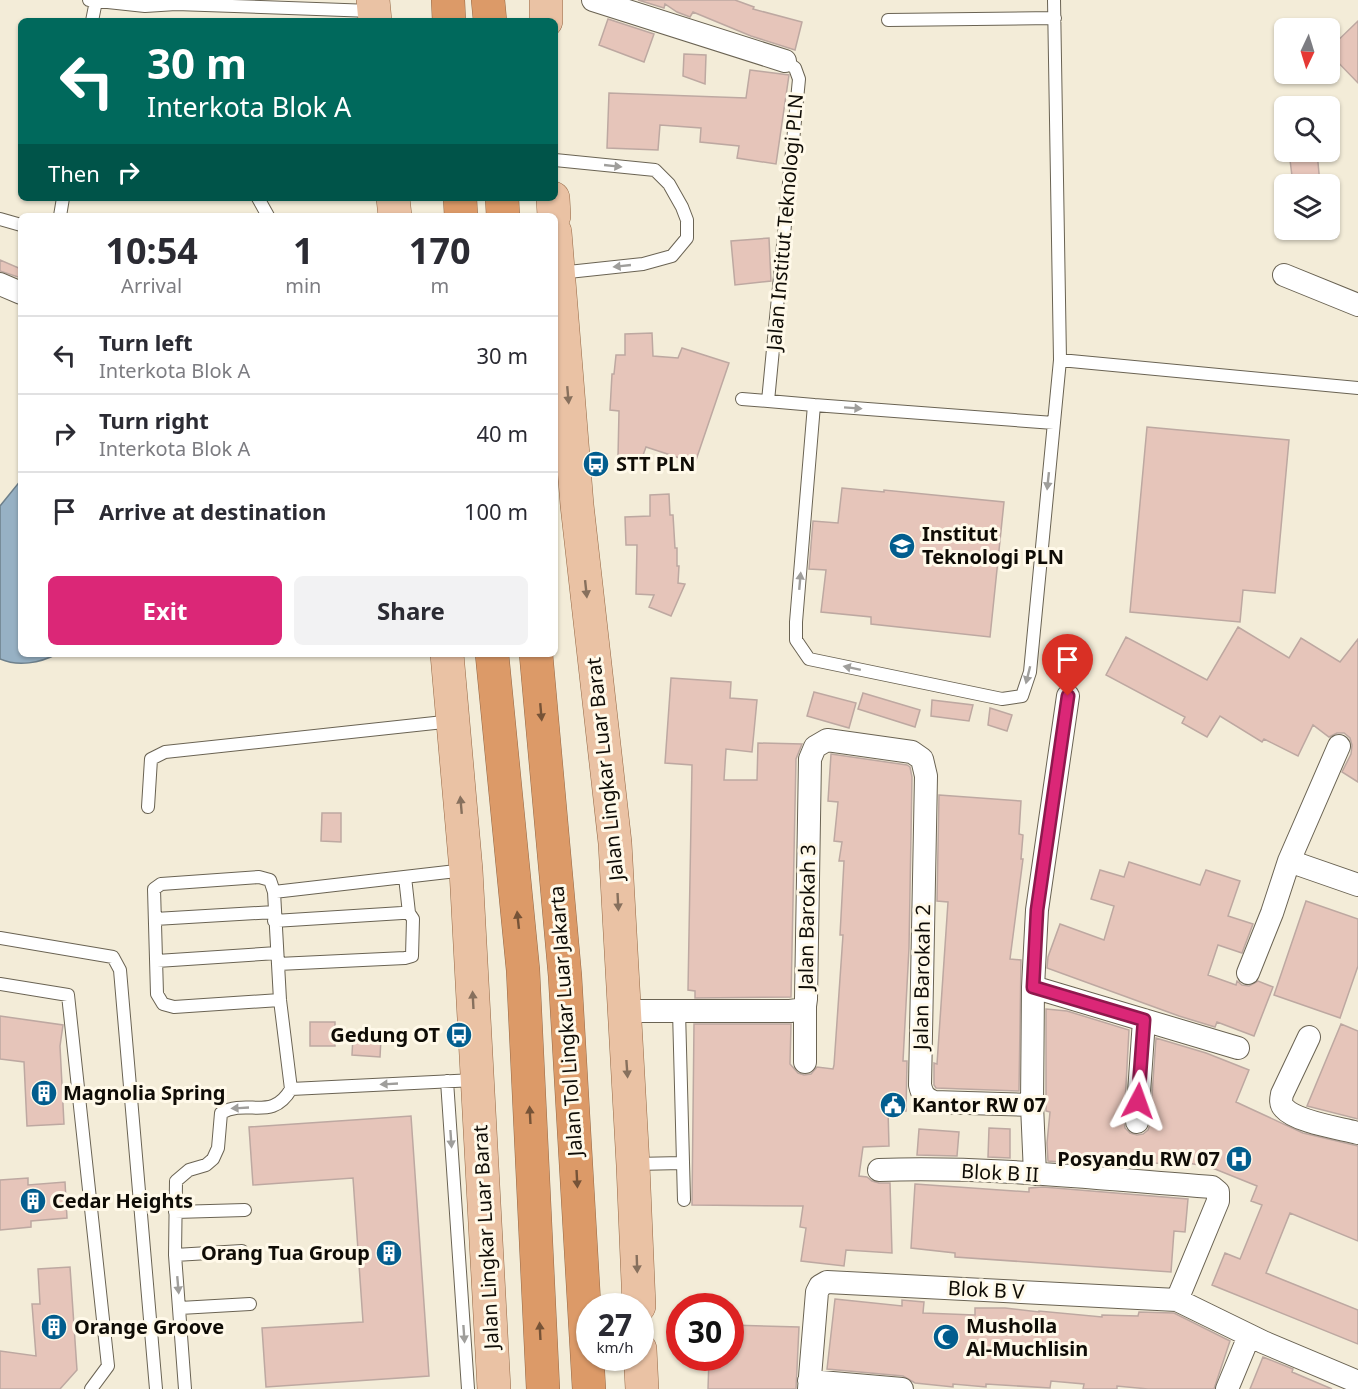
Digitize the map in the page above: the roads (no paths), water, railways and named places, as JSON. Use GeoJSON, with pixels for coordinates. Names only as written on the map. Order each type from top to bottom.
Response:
{"type":"FeatureCollection","features":[{"type":"Feature","properties":{"kind":"highway"},"geometry":{"type":"LineString","coordinates":[[448,0],[449,18]]}},
{"type":"Feature","properties":{"kind":"highway"},"geometry":{"type":"LineString","coordinates":[[488,0],[490,18]]}},
{"type":"Feature","properties":{"kind":"highway","name":"Jalan Tol Lingkar Luar Jakarta"},"geometry":{"type":"LineString","coordinates":[[492,657],[523,970],[543,1389]]}},
{"type":"Feature","properties":{"kind":"highway","name":"Jalan Tol Lingkar Luar Jakarta"},"geometry":{"type":"LineString","coordinates":[[536,657],[565,976],[589,1389]]}},
{"type":"Feature","properties":{"kind":"main road"},"geometry":{"type":"LineString","coordinates":[[546,0],[546,18]]}},
{"type":"Feature","properties":{"kind":"main road","name":"Jalan Lingkar Luar Barat"},"geometry":{"type":"LineString","coordinates":[[558,273],[577,505],[615,843],[638,1293]]}},
{"type":"Feature","properties":{"kind":"main road","name":"Jalan Lingkar Luar Barat"},"geometry":{"type":"LineString","coordinates":[[447,657],[466,870],[462,1080],[494,1389]]}},
{"type":"Feature","properties":{"kind":"main road"},"geometry":{"type":"LineString","coordinates":[[641,1371],[642,1389]]}},
{"type":"Feature","properties":{"kind":"street","name":"Jalan Institut Teknologi PLN"},"geometry":{"type":"LineString","coordinates":[[593,0],[617,4],[785,61]]}},
{"type":"Feature","properties":{"kind":"street"},"geometry":{"type":"LineString","coordinates":[[1284,275],[1358,304]]}},
{"type":"Feature","properties":{"kind":"street"},"geometry":{"type":"LineString","coordinates":[[0,284],[18,292]]}},
{"type":"Feature","properties":{"kind":"street"},"geometry":{"type":"LineString","coordinates":[[1035,1174],[1032,1105],[1033,987],[1037,910],[1068,696]]}},
{"type":"Feature","properties":{"kind":"street","name":"Jalan Barokah 3"},"geometry":{"type":"LineString","coordinates":[[624,1011],[790,1011],[805,1006],[810,759],[815,747],[827,740],[912,752]]}},
{"type":"Feature","properties":{"kind":"street"},"geometry":{"type":"LineString","coordinates":[[1248,973],[1289,861],[1339,746]]}},
{"type":"Feature","properties":{"kind":"street","name":"Jalan Barokah 2"},"geometry":{"type":"LineString","coordinates":[[912,752],[922,759],[926,776],[920,1085],[922,1093],[926,1099],[934,1102],[1032,1105]]}},
{"type":"Feature","properties":{"kind":"street"},"geometry":{"type":"LineString","coordinates":[[1289,861],[1358,885]]}},
{"type":"Feature","properties":{"kind":"street"},"geometry":{"type":"LineString","coordinates":[[1033,987],[1238,1048]]}},
{"type":"Feature","properties":{"kind":"street"},"geometry":{"type":"LineString","coordinates":[[805,1006],[805,1062]]}},
{"type":"Feature","properties":{"kind":"street"},"geometry":{"type":"LineString","coordinates":[[1137,1122],[1144,1020]]}},
{"type":"Feature","properties":{"kind":"street"},"geometry":{"type":"LineString","coordinates":[[1309,1036],[1282,1094],[1283,1107],[1296,1117],[1358,1133]]}},
{"type":"Feature","properties":{"kind":"street","name":"Blok B II"},"geometry":{"type":"LineString","coordinates":[[879,1170],[919,1169],[1035,1174],[1212,1187],[1218,1192],[1218,1201],[1177,1300]]}},
{"type":"Feature","properties":{"kind":"street","name":"Blok B V"},"geometry":{"type":"LineString","coordinates":[[809,1385],[817,1292],[820,1286],[827,1282],[1177,1300],[1249,1336],[1358,1382]]}},
{"type":"Feature","properties":{"kind":"street"},"geometry":{"type":"LineString","coordinates":[[1227,1389],[1249,1336]]}},
{"type":"Feature","properties":{"kind":"street"},"geometry":{"type":"LineString","coordinates":[[809,1385],[902,1389]]}},
{"type":"Feature","properties":{"kind":"lane"},"geometry":{"type":"LineString","coordinates":[[814,405],[796,640],[809,659],[1002,699],[1022,696],[1030,672],[1060,360],[1054,0]]}},
{"type":"Feature","properties":{"kind":"lane"},"geometry":{"type":"LineString","coordinates":[[92,18],[92,1],[146,6],[176,4],[374,11]]}},
{"type":"Feature","properties":{"kind":"lane"},"geometry":{"type":"LineString","coordinates":[[888,20],[1055,18]]}},
{"type":"Feature","properties":{"kind":"lane","name":"Jalan Institut Teknologi PLN"},"geometry":{"type":"LineString","coordinates":[[768,401],[799,79],[795,68],[785,61]]}},
{"type":"Feature","properties":{"kind":"lane"},"geometry":{"type":"LineString","coordinates":[[558,160],[655,170],[669,184],[687,220],[687,238],[672,256],[643,264],[558,273]]}},
{"type":"Feature","properties":{"kind":"lane"},"geometry":{"type":"LineString","coordinates":[[0,219],[18,224]]}},
{"type":"Feature","properties":{"kind":"lane"},"geometry":{"type":"LineString","coordinates":[[1060,360],[1358,388]]}},
{"type":"Feature","properties":{"kind":"lane"},"geometry":{"type":"LineString","coordinates":[[742,399],[1054,423]]}},
{"type":"Feature","properties":{"kind":"lane"},"geometry":{"type":"LineString","coordinates":[[148,807],[151,759],[165,752],[454,721]]}},
{"type":"Feature","properties":{"kind":"lane"},"geometry":{"type":"LineString","coordinates":[[274,891],[466,870]]}},
{"type":"Feature","properties":{"kind":"lane"},"geometry":{"type":"LineString","coordinates":[[185,1389],[175,1255],[176,1180],[189,1170],[206,1165],[213,1159],[218,1148],[221,1113],[230,1108],[277,1106],[285,1100],[291,1089],[280,1000],[274,891],[270,880],[259,877],[161,884],[154,889],[158,994],[163,1004],[174,1007],[280,1000]]}},
{"type":"Feature","properties":{"kind":"lane"},"geometry":{"type":"LineString","coordinates":[[157,961],[405,958],[412,956],[413,919],[409,913],[405,877]]}},
{"type":"Feature","properties":{"kind":"lane"},"geometry":{"type":"LineString","coordinates":[[155,919],[409,913]]}},
{"type":"Feature","properties":{"kind":"lane"},"geometry":{"type":"LineString","coordinates":[[0,938],[113,957],[120,970],[156,1389]]}},
{"type":"Feature","properties":{"kind":"lane"},"geometry":{"type":"LineString","coordinates":[[0,984],[68,995],[108,1366],[91,1389]]}},
{"type":"Feature","properties":{"kind":"lane"},"geometry":{"type":"LineString","coordinates":[[679,1011],[684,1200]]}},
{"type":"Feature","properties":{"kind":"lane"},"geometry":{"type":"LineString","coordinates":[[291,1089],[462,1080],[468,1389]]}},
{"type":"Feature","properties":{"kind":"lane"},"geometry":{"type":"LineString","coordinates":[[633,1165],[683,1163]]}},
{"type":"Feature","properties":{"kind":"lane"},"geometry":{"type":"LineString","coordinates":[[175,1212],[245,1210]]}},
{"type":"Feature","properties":{"kind":"lane"},"geometry":{"type":"LineString","coordinates":[[175,1255],[242,1251]]}},
{"type":"Feature","properties":{"kind":"lane"},"geometry":{"type":"LineString","coordinates":[[180,1308],[250,1304]]}},
{"type":"Feature","properties":{"kind":"water"},"geometry":{"type":"Polygon","coordinates":[[[18,484],[18,657],[50,657],[36,662],[14,663],[0,659],[0,506],[18,484]]]}},
{"type":"Feature","properties":{"kind":"place","name":"STT PLN"},"geometry":{"type":"Point","coordinates":[596,464]}},
{"type":"Feature","properties":{"kind":"place","name":"Institut Teknologi PLN"},"geometry":{"type":"Point","coordinates":[902,546]}},
{"type":"Feature","properties":{"kind":"place","name":"Gedung OT"},"geometry":{"type":"Point","coordinates":[459,1035]}},
{"type":"Feature","properties":{"kind":"place","name":"Magnolia Spring"},"geometry":{"type":"Point","coordinates":[44,1093]}},
{"type":"Feature","properties":{"kind":"place","name":"Kantor RW 07"},"geometry":{"type":"Point","coordinates":[893,1105]}},
{"type":"Feature","properties":{"kind":"place","name":"Posyandu RW 07"},"geometry":{"type":"Point","coordinates":[1239,1159]}},
{"type":"Feature","properties":{"kind":"place","name":"Cedar Heights"},"geometry":{"type":"Point","coordinates":[33,1201]}},
{"type":"Feature","properties":{"kind":"place","name":"Orang Tua Group"},"geometry":{"type":"Point","coordinates":[389,1253]}},
{"type":"Feature","properties":{"kind":"place","name":"Orange Groove"},"geometry":{"type":"Point","coordinates":[54,1327]}},
{"type":"Feature","properties":{"kind":"place","name":"Musholla Al-Muchlisin"},"geometry":{"type":"Point","coordinates":[946,1337]}}]}
